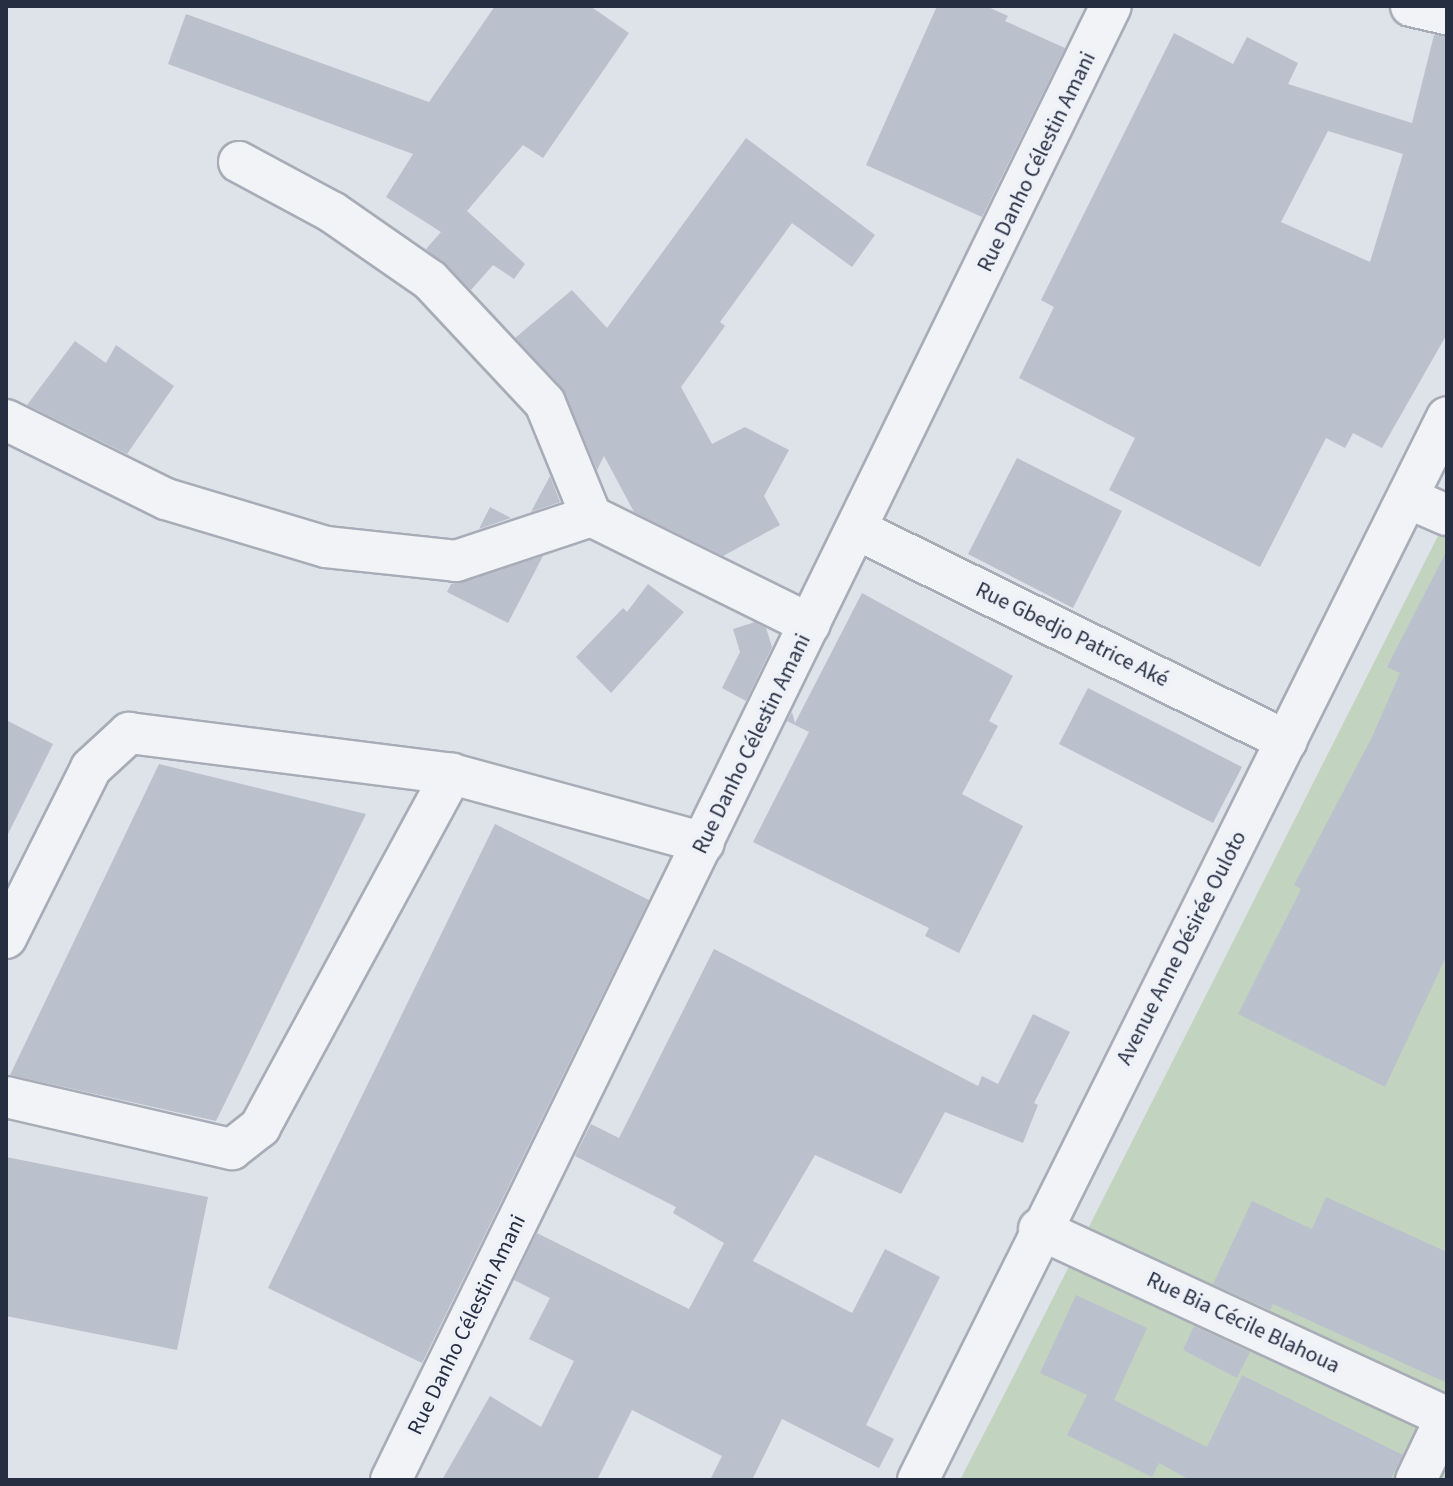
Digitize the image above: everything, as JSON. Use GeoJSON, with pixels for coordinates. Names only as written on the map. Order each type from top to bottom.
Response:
{"type":"FeatureCollection","features":[{"type":"Feature","properties":{"kind":"street","name":"Rue Danho Célestin Amani"},"geometry":{"type":"LineString","coordinates":[[391,1480],[1111,6]]}},
{"type":"Feature","properties":{"kind":"street"},"geometry":{"type":"LineString","coordinates":[[1411,6],[1447,14]]}},
{"type":"Feature","properties":{"kind":"street"},"geometry":{"type":"LineString","coordinates":[[239,162],[332,212],[430,280],[545,403],[591,516],[810,624]]}},
{"type":"Feature","properties":{"kind":"street","name":"Avenue Anne Désirée Ouloto"},"geometry":{"type":"LineString","coordinates":[[918,1480],[1039,1229],[1410,499],[1447,417]]}},
{"type":"Feature","properties":{"kind":"street"},"geometry":{"type":"LineString","coordinates":[[6,420],[166,499],[326,547],[456,561],[591,516]]}},
{"type":"Feature","properties":{"kind":"street"},"geometry":{"type":"LineString","coordinates":[[1410,499],[1447,515]]}},
{"type":"Feature","properties":{"kind":"street","name":"Rue Gbedjo Patrice Aké"},"geometry":{"type":"LineString","coordinates":[[856,529],[1287,741]]}},
{"type":"Feature","properties":{"kind":"street"},"geometry":{"type":"LineString","coordinates":[[6,938],[91,768],[129,733],[452,774],[704,843]]}},
{"type":"Feature","properties":{"kind":"street"},"geometry":{"type":"LineString","coordinates":[[6,1097],[232,1149],[260,1127],[452,774]]}},
{"type":"Feature","properties":{"kind":"street","name":"Rue Bia Cécile Blahoua"},"geometry":{"type":"LineString","coordinates":[[1039,1229],[1447,1416]]}},
{"type":"Feature","properties":{"kind":"street"},"geometry":{"type":"LineString","coordinates":[[1416,1480],[1447,1416]]}},
{"type":"Feature","properties":{"kind":"green space"},"geometry":{"type":"Polygon","coordinates":[[[1447,518],[1447,1480],[960,1480],[1007,1389],[1447,518]]]}},
{"type":"Feature","properties":{"kind":"building"},"geometry":{"type":"Polygon","coordinates":[[[495,6],[590,6],[629,33],[543,158],[523,145],[467,211],[525,264],[514,279],[493,265],[471,290],[426,249],[441,232],[386,197],[413,154],[168,64],[186,14],[429,102],[495,6]]]}},
{"type":"Feature","properties":{"kind":"building"},"geometry":{"type":"Polygon","coordinates":[[[937,6],[986,6],[1008,16],[1005,21],[1065,48],[982,217],[866,165],[937,6]]]}},
{"type":"Feature","properties":{"kind":"building"},"geometry":{"type":"Polygon","coordinates":[[[1174,33],[1233,64],[1247,37],[1298,63],[1288,84],[1412,123],[1434,35],[1447,36],[1447,334],[1382,448],[1353,433],[1345,448],[1326,438],[1260,567],[1109,490],[1135,438],[1019,378],[1054,307],[1041,300],[1174,33]],[[1328,131],[1281,222],[1370,262],[1403,154],[1328,131]]]}},
{"type":"Feature","properties":{"kind":"building"},"geometry":{"type":"Polygon","coordinates":[[[746,138],[875,235],[852,267],[792,223],[720,322],[725,326],[681,387],[712,444],[745,427],[789,450],[764,496],[780,525],[723,556],[634,512],[604,456],[597,470],[562,388],[515,338],[572,290],[607,328],[746,138]]]}},
{"type":"Feature","properties":{"kind":"building"},"geometry":{"type":"Polygon","coordinates":[[[75,341],[106,363],[116,345],[174,386],[127,454],[27,405],[75,341]]]}},
{"type":"Feature","properties":{"kind":"building"},"geometry":{"type":"Polygon","coordinates":[[[1017,458],[1122,511],[1073,608],[968,554],[1017,458]]]}},
{"type":"Feature","properties":{"kind":"building"},"geometry":{"type":"Polygon","coordinates":[[[550,476],[560,502],[531,512],[550,476]]]}},
{"type":"Feature","properties":{"kind":"building"},"geometry":{"type":"Polygon","coordinates":[[[490,507],[511,518],[479,529],[490,507]]]}},
{"type":"Feature","properties":{"kind":"building"},"geometry":{"type":"Polygon","coordinates":[[[1447,550],[1447,955],[1385,1087],[1238,1014],[1301,889],[1294,885],[1372,737],[1400,673],[1387,667],[1447,550]]]}},
{"type":"Feature","properties":{"kind":"building"},"geometry":{"type":"Polygon","coordinates":[[[543,556],[508,623],[447,592],[451,584],[543,556]]]}},
{"type":"Feature","properties":{"kind":"building"},"geometry":{"type":"Polygon","coordinates":[[[648,584],[684,612],[611,693],[576,657],[623,608],[627,612],[648,584]]]}},
{"type":"Feature","properties":{"kind":"building"},"geometry":{"type":"Polygon","coordinates":[[[862,593],[1013,676],[989,721],[998,726],[962,794],[1023,826],[959,953],[925,936],[929,928],[753,842],[809,732],[787,721],[792,712],[795,723],[862,593]]]}},
{"type":"Feature","properties":{"kind":"building"},"geometry":{"type":"Polygon","coordinates":[[[755,622],[766,628],[772,647],[746,701],[722,688],[740,652],[733,629],[755,622]]]}},
{"type":"Feature","properties":{"kind":"building"},"geometry":{"type":"Polygon","coordinates":[[[1088,688],[1242,767],[1213,823],[1059,744],[1088,688]]]}},
{"type":"Feature","properties":{"kind":"building"},"geometry":{"type":"Polygon","coordinates":[[[6,720],[53,744],[6,838],[6,720]]]}},
{"type":"Feature","properties":{"kind":"building"},"geometry":{"type":"Polygon","coordinates":[[[159,764],[366,814],[216,1121],[10,1075],[159,764]]]}},
{"type":"Feature","properties":{"kind":"building"},"geometry":{"type":"Polygon","coordinates":[[[495,824],[649,900],[422,1363],[268,1288],[495,824]]]}},
{"type":"Feature","properties":{"kind":"building"},"geometry":{"type":"Polygon","coordinates":[[[714,949],[978,1086],[982,1076],[998,1084],[1033,1014],[1070,1032],[1034,1103],[1038,1105],[1023,1143],[945,1112],[901,1194],[815,1155],[753,1261],[852,1313],[885,1249],[940,1277],[866,1425],[894,1439],[879,1468],[782,1419],[752,1480],[710,1480],[722,1456],[632,1410],[597,1480],[442,1480],[490,1396],[541,1427],[574,1361],[529,1339],[550,1298],[514,1280],[537,1233],[689,1309],[724,1243],[673,1213],[676,1207],[575,1156],[591,1124],[619,1138],[714,949]]]}},
{"type":"Feature","properties":{"kind":"building"},"geometry":{"type":"Polygon","coordinates":[[[6,1157],[208,1197],[177,1350],[6,1316],[6,1157]]]}},
{"type":"Feature","properties":{"kind":"building"},"geometry":{"type":"Polygon","coordinates":[[[1326,1197],[1447,1252],[1447,1383],[1273,1304],[1270,1310],[1213,1284],[1252,1201],[1312,1229],[1326,1197]]]}},
{"type":"Feature","properties":{"kind":"building"},"geometry":{"type":"Polygon","coordinates":[[[1076,1295],[1147,1328],[1114,1400],[1207,1447],[1242,1375],[1403,1455],[1390,1480],[1190,1480],[1159,1463],[1152,1477],[1067,1435],[1087,1395],[1040,1373],[1076,1295]]]}},
{"type":"Feature","properties":{"kind":"building"},"geometry":{"type":"Polygon","coordinates":[[[1194,1326],[1250,1352],[1237,1378],[1183,1350],[1194,1326]]]}}]}
